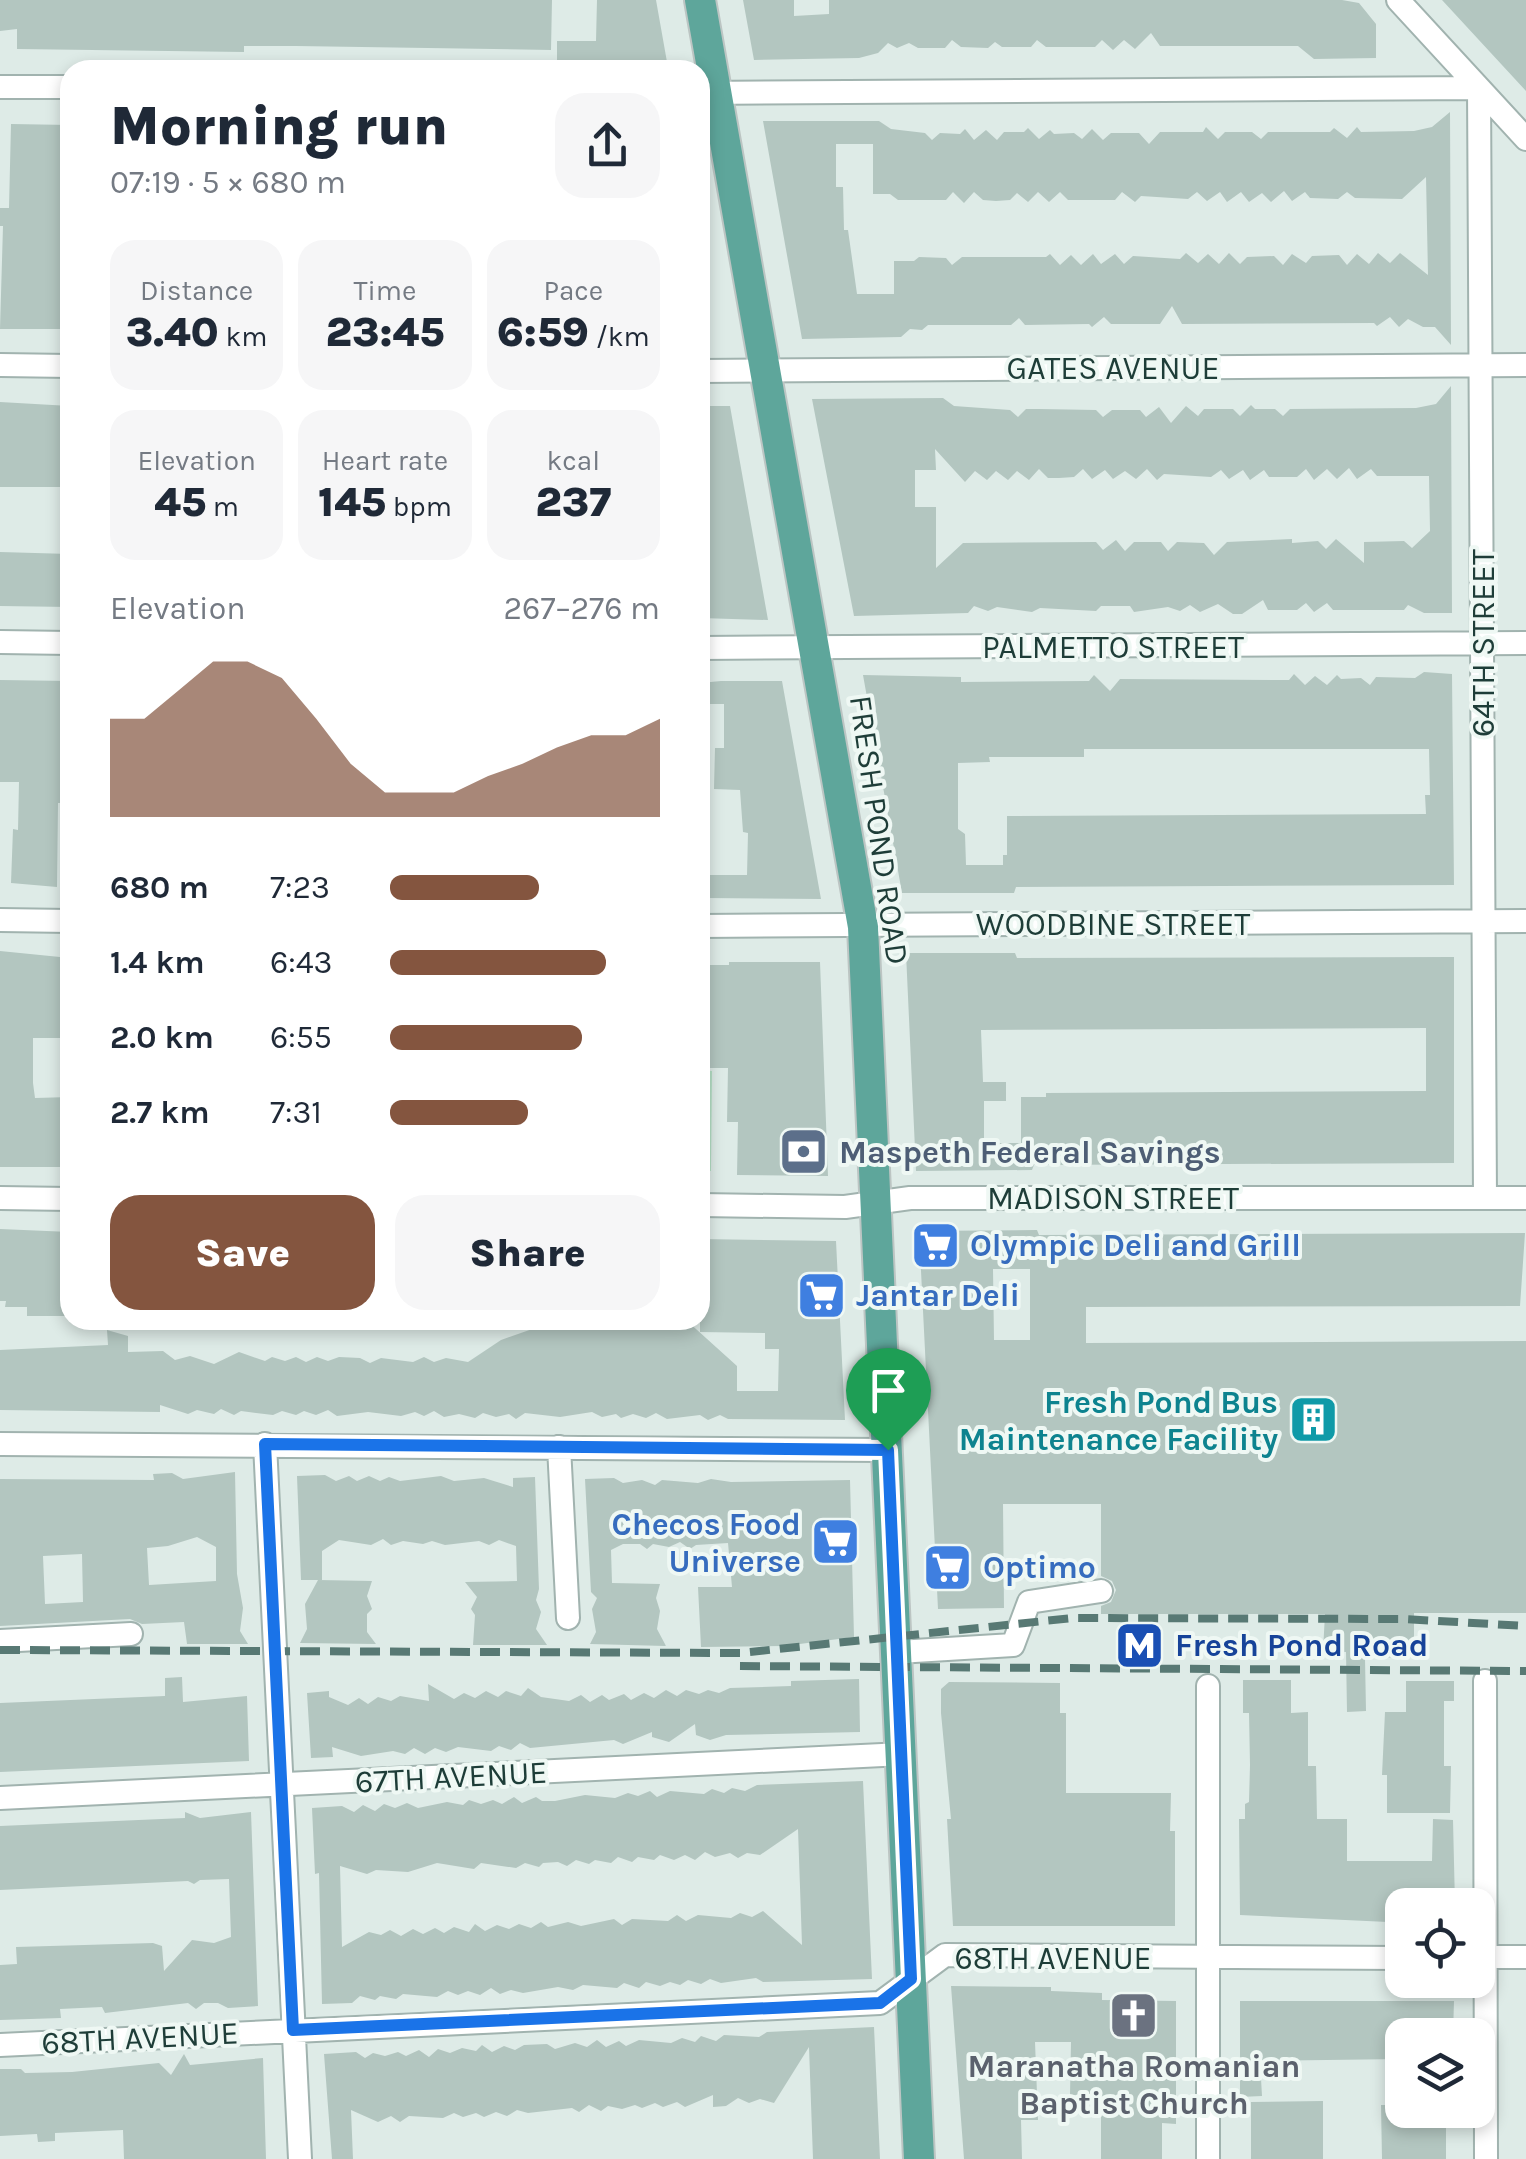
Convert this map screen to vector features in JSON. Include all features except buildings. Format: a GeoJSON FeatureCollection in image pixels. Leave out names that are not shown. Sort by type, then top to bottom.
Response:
{"type":"FeatureCollection","features":[{"type":"Feature","properties":{"kind":"main road","name":"FRESH POND ROAD"},"geometry":{"type":"LineString","coordinates":[[700,0],[705,60]]}},
{"type":"Feature","properties":{"kind":"main road","name":"FRESH POND ROAD"},"geometry":{"type":"LineString","coordinates":[[710,102],[767,372],[864,927],[919,2159]]}},
{"type":"Feature","properties":{"kind":"street"},"geometry":{"type":"LineString","coordinates":[[1398,0],[1526,139]]}},
{"type":"Feature","properties":{"kind":"street"},"geometry":{"type":"LineString","coordinates":[[0,87],[60,88]]}},
{"type":"Feature","properties":{"kind":"street"},"geometry":{"type":"LineString","coordinates":[[710,93],[1480,88]]}},
{"type":"Feature","properties":{"kind":"street","name":"64TH STREET"},"geometry":{"type":"LineString","coordinates":[[1480,88],[1485,1198]]}},
{"type":"Feature","properties":{"kind":"street"},"geometry":{"type":"LineString","coordinates":[[0,365],[60,366]]}},
{"type":"Feature","properties":{"kind":"street","name":"GATES AVENUE"},"geometry":{"type":"LineString","coordinates":[[710,371],[1526,365]]}},
{"type":"Feature","properties":{"kind":"street"},"geometry":{"type":"LineString","coordinates":[[0,642],[60,643]]}},
{"type":"Feature","properties":{"kind":"street","name":"PALMETTO STREET"},"geometry":{"type":"LineString","coordinates":[[710,648],[1526,643]]}},
{"type":"Feature","properties":{"kind":"street"},"geometry":{"type":"LineString","coordinates":[[0,920],[60,921]]}},
{"type":"Feature","properties":{"kind":"street","name":"WOODBINE STREET"},"geometry":{"type":"LineString","coordinates":[[710,926],[1526,921]]}},
{"type":"Feature","properties":{"kind":"street"},"geometry":{"type":"LineString","coordinates":[[0,1198],[60,1199]]}},
{"type":"Feature","properties":{"kind":"street","name":"MADISON STREET"},"geometry":{"type":"LineString","coordinates":[[710,1205],[845,1206],[910,1198],[1526,1198]]}},
{"type":"Feature","properties":{"kind":"street"},"geometry":{"type":"LineString","coordinates":[[0,1444],[888,1450]]}},
{"type":"Feature","properties":{"kind":"street"},"geometry":{"type":"LineString","coordinates":[[265,1444],[300,2159]]}},
{"type":"Feature","properties":{"kind":"street"},"geometry":{"type":"LineString","coordinates":[[558,1447],[568,1618]]}},
{"type":"Feature","properties":{"kind":"street"},"geometry":{"type":"LineString","coordinates":[[898,1652],[1012,1645],[1029,1602],[1101,1591]]}},
{"type":"Feature","properties":{"kind":"street"},"geometry":{"type":"LineString","coordinates":[[0,1641],[132,1634]]}},
{"type":"Feature","properties":{"kind":"street"},"geometry":{"type":"LineString","coordinates":[[1483,1888],[1485,1682]]}},
{"type":"Feature","properties":{"kind":"street"},"geometry":{"type":"LineString","coordinates":[[1208,1686],[1208,2159]]}},
{"type":"Feature","properties":{"kind":"street","name":"67TH AVENUE"},"geometry":{"type":"LineString","coordinates":[[0,1798],[902,1754]]}},
{"type":"Feature","properties":{"kind":"street","name":"68TH AVENUE"},"geometry":{"type":"LineString","coordinates":[[0,2044],[880,2003],[944,1955],[1385,1958]]}},
{"type":"Feature","properties":{"kind":"street"},"geometry":{"type":"LineString","coordinates":[[1495,1957],[1526,1957]]}},
{"type":"Feature","properties":{"kind":"street"},"geometry":{"type":"LineString","coordinates":[[1483,1998],[1486,2159]]}},
{"type":"Feature","properties":{"kind":"green space"},"geometry":{"type":"Polygon","coordinates":[[[710,1071],[712,1071],[710,1171],[710,1071]]]}},
{"type":"Feature","properties":{"kind":"railway"},"geometry":{"type":"LineString","coordinates":[[0,1650],[740,1653],[1073,1618],[1404,1619],[1526,1626]]}},
{"type":"Feature","properties":{"kind":"railway"},"geometry":{"type":"LineString","coordinates":[[740,1666],[1526,1671]]}},
{"type":"Feature","properties":{"kind":"place","name":"Maspeth Federal Savings"},"geometry":{"type":"Point","coordinates":[804,1152]}},
{"type":"Feature","properties":{"kind":"place","name":"Olympic Deli and Grill"},"geometry":{"type":"Point","coordinates":[935,1245]}},
{"type":"Feature","properties":{"kind":"place","name":"Jantar Deli"},"geometry":{"type":"Point","coordinates":[821,1295]}},
{"type":"Feature","properties":{"kind":"place","name":"Fresh Pond Bus Maintenance Facility"},"geometry":{"type":"Point","coordinates":[1313,1420]}},
{"type":"Feature","properties":{"kind":"place","name":"Checos Food Universe"},"geometry":{"type":"Point","coordinates":[836,1542]}},
{"type":"Feature","properties":{"kind":"place","name":"Optimo"},"geometry":{"type":"Point","coordinates":[948,1567]}},
{"type":"Feature","properties":{"kind":"place","name":"Fresh Pond Road"},"geometry":{"type":"Point","coordinates":[1140,1645]}},
{"type":"Feature","properties":{"kind":"place","name":"Maranatha Romanian Baptist Church"},"geometry":{"type":"Point","coordinates":[1134,2016]}},
{"type":"Feature","properties":{"kind":"route"},"geometry":{"type":"LineString","coordinates":[[265,1444],[888,1450],[911,1979],[880,2003],[293,2030],[265,1444]]}}]}
